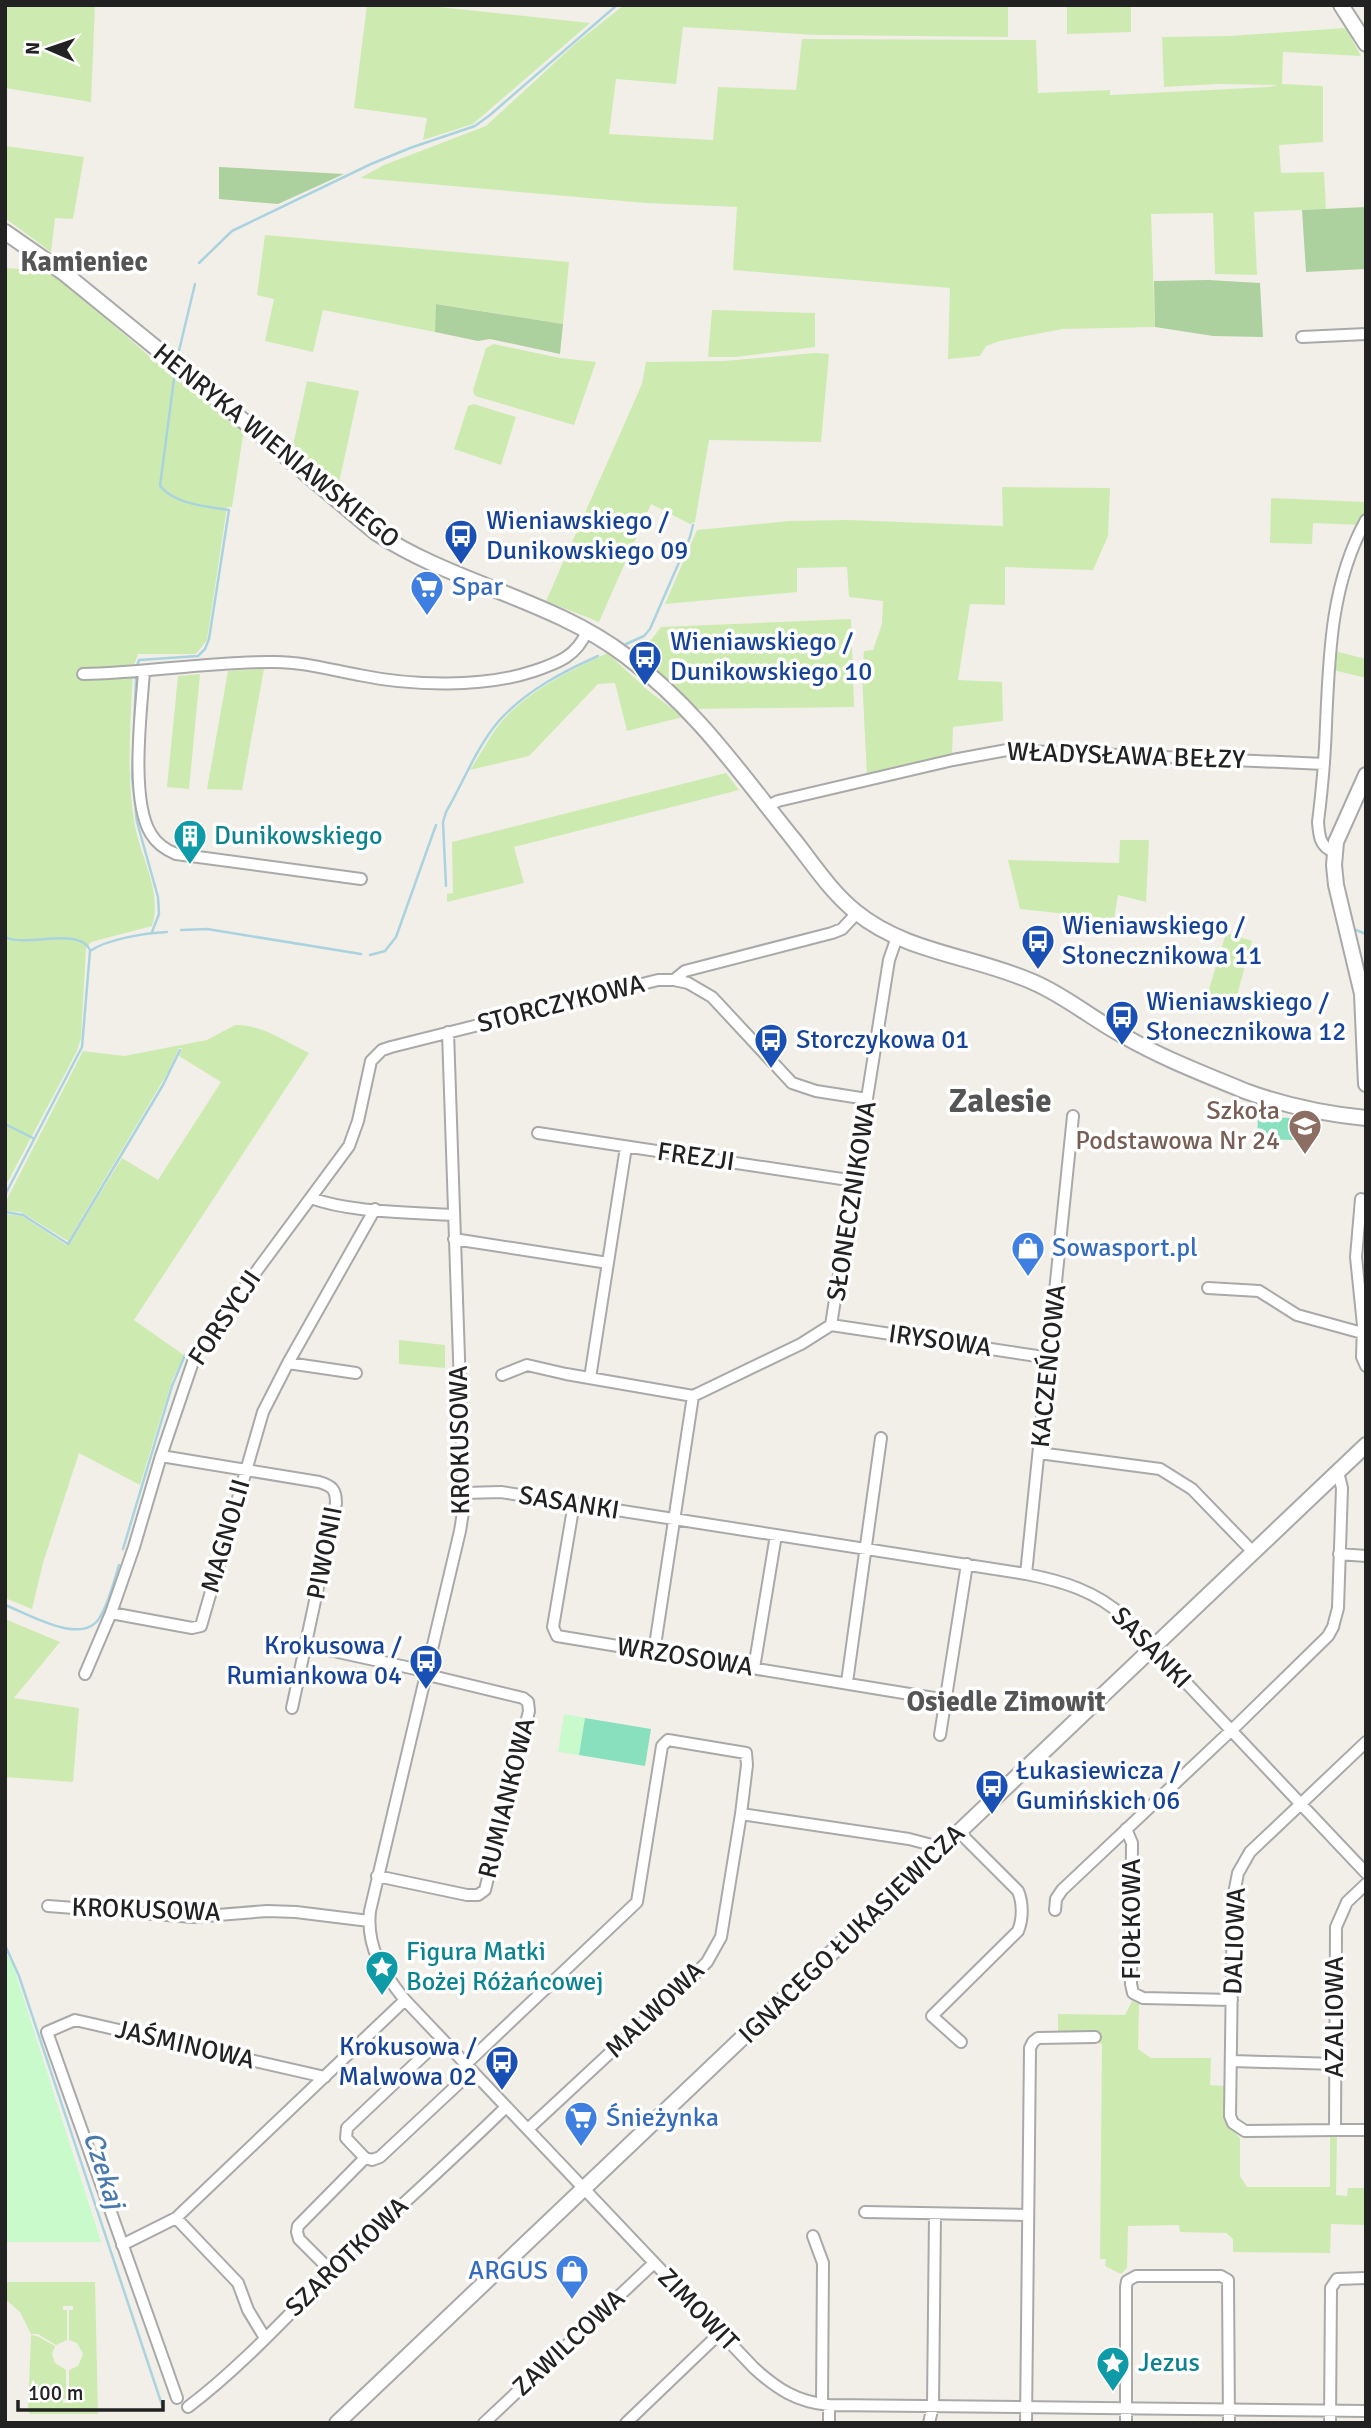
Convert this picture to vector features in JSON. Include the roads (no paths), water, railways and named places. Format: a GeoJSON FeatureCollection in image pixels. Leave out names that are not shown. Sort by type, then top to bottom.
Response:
{"type":"FeatureCollection","features":[{"type":"Feature","properties":{"kind":"street"},"geometry":{"type":"LineString","coordinates":[[1342,5],[1366,44]]}},
{"type":"Feature","properties":{"kind":"street","name":"HENRYKA WIENIAWSKIEGO"},"geometry":{"type":"LineString","coordinates":[[5,232],[64,273],[395,546],[442,570],[548,611],[626,655],[680,702],[721,746],[819,872],[857,913],[897,937],[1031,981],[1059,994],[1126,1038],[1245,1091],[1311,1109],[1366,1118]]}},
{"type":"Feature","properties":{"kind":"street"},"geometry":{"type":"LineString","coordinates":[[1302,338],[1366,334]]}},
{"type":"Feature","properties":{"kind":"street"},"geometry":{"type":"LineString","coordinates":[[1334,852],[1327,850],[1319,832],[1327,678],[1339,583],[1350,552],[1366,520]]}},
{"type":"Feature","properties":{"kind":"street"},"geometry":{"type":"LineString","coordinates":[[83,674],[274,662],[320,667],[374,678],[444,683],[476,682],[525,674],[554,664],[575,652],[587,631]]}},
{"type":"Feature","properties":{"kind":"street"},"geometry":{"type":"LineString","coordinates":[[144,672],[139,779],[145,823],[156,841],[176,854],[361,879]]}},
{"type":"Feature","properties":{"kind":"street","name":"WŁADYSŁAWA BEŁZY"},"geometry":{"type":"LineString","coordinates":[[768,807],[778,801],[1007,750],[1324,764]]}},
{"type":"Feature","properties":{"kind":"street"},"geometry":{"type":"LineString","coordinates":[[1366,775],[1334,852],[1336,885],[1362,994],[1366,1084]]}},
{"type":"Feature","properties":{"kind":"street","name":"STORCZYKOWA"},"geometry":{"type":"LineString","coordinates":[[674,980],[685,971],[832,933],[842,929],[857,913]]}},
{"type":"Feature","properties":{"kind":"street","name":"SŁONECZNIKOWA"},"geometry":{"type":"LineString","coordinates":[[693,1396],[801,1344],[831,1325],[890,957],[897,937]]}},
{"type":"Feature","properties":{"kind":"street","name":"STORCZYKOWA"},"geometry":{"type":"LineString","coordinates":[[448,1032],[618,989],[658,980],[674,980],[688,983],[710,996],[792,1083],[816,1091],[867,1099]]}},
{"type":"Feature","properties":{"kind":"street","name":"FORSYCJI"},"geometry":{"type":"LineString","coordinates":[[85,1674],[111,1614],[189,1369],[202,1342],[349,1146],[358,1121],[368,1071],[376,1055],[391,1047],[448,1032]]}},
{"type":"Feature","properties":{"kind":"street","name":"KROKUSOWA"},"geometry":{"type":"LineString","coordinates":[[448,1032],[464,1493],[460,1531],[377,1876],[369,1921],[376,1956],[386,1976],[405,2000],[584,2189]]}},
{"type":"Feature","properties":{"kind":"street","name":"KACZEŃCOWA"},"geometry":{"type":"LineString","coordinates":[[1026,1574],[1073,1116]]}},
{"type":"Feature","properties":{"kind":"street","name":"FREZJI"},"geometry":{"type":"LineString","coordinates":[[538,1133],[855,1181]]}},
{"type":"Feature","properties":{"kind":"street"},"geometry":{"type":"LineString","coordinates":[[590,1378],[626,1147]]}},
{"type":"Feature","properties":{"kind":"street"},"geometry":{"type":"LineString","coordinates":[[311,1198],[375,1209],[454,1215]]}},
{"type":"Feature","properties":{"kind":"street"},"geometry":{"type":"LineString","coordinates":[[1361,1199],[1356,1257],[1364,1334],[1362,1357],[1366,1366]]}},
{"type":"Feature","properties":{"kind":"street","name":"MAGNOLII"},"geometry":{"type":"LineString","coordinates":[[111,1614],[192,1628],[201,1626],[244,1470],[263,1412],[375,1209]]}},
{"type":"Feature","properties":{"kind":"street"},"geometry":{"type":"LineString","coordinates":[[454,1239],[608,1263]]}},
{"type":"Feature","properties":{"kind":"street"},"geometry":{"type":"LineString","coordinates":[[1208,1289],[1259,1291],[1297,1315],[1364,1334]]}},
{"type":"Feature","properties":{"kind":"street","name":"IRYSOWA"},"geometry":{"type":"LineString","coordinates":[[831,1325],[1050,1357]]}},
{"type":"Feature","properties":{"kind":"street"},"geometry":{"type":"LineString","coordinates":[[288,1363],[356,1373]]}},
{"type":"Feature","properties":{"kind":"street"},"geometry":{"type":"LineString","coordinates":[[502,1375],[527,1365],[693,1396],[654,1652]]}},
{"type":"Feature","properties":{"kind":"street"},"geometry":{"type":"LineString","coordinates":[[847,1682],[881,1438]]}},
{"type":"Feature","properties":{"kind":"street","name":"IGNACEGO ŁUKASIEWICZA"},"geometry":{"type":"LineString","coordinates":[[337,2423],[1366,1445]]}},
{"type":"Feature","properties":{"kind":"street"},"geometry":{"type":"LineString","coordinates":[[1039,1453],[1160,1469],[1187,1485],[1253,1552]]}},
{"type":"Feature","properties":{"kind":"street","name":"PIWONII"},"geometry":{"type":"LineString","coordinates":[[161,1456],[319,1482],[331,1486],[336,1492],[336,1503],[292,1708]]}},
{"type":"Feature","properties":{"kind":"street","name":"FIOŁKOWA"},"geometry":{"type":"LineString","coordinates":[[1055,1910],[1056,1899],[1062,1890],[1328,1636],[1338,1608],[1342,1488],[1338,1472]]}},
{"type":"Feature","properties":{"kind":"street","name":"SASANKI"},"geometry":{"type":"LineString","coordinates":[[464,1493],[501,1492],[967,1564],[1056,1581],[1096,1596],[1116,1610],[1366,1873]]}},
{"type":"Feature","properties":{"kind":"street","name":"WRZOSOWA"},"geometry":{"type":"LineString","coordinates":[[573,1503],[554,1628],[555,1634],[560,1637],[946,1700]]}},
{"type":"Feature","properties":{"kind":"street"},"geometry":{"type":"LineString","coordinates":[[754,1668],[776,1535]]}},
{"type":"Feature","properties":{"kind":"street"},"geometry":{"type":"LineString","coordinates":[[1339,1555],[1366,1556]]}},
{"type":"Feature","properties":{"kind":"street"},"geometry":{"type":"LineString","coordinates":[[940,1735],[967,1564]]}},
{"type":"Feature","properties":{"kind":"street"},"geometry":{"type":"LineString","coordinates":[[306,1644],[425,1673]]}},
{"type":"Feature","properties":{"kind":"street","name":"RUMIANKOWA"},"geometry":{"type":"LineString","coordinates":[[377,1876],[467,1895],[481,1893],[487,1885],[516,1765],[528,1702],[523,1698],[425,1673]]}},
{"type":"Feature","properties":{"kind":"street"},"geometry":{"type":"LineString","coordinates":[[441,2039],[347,2128],[346,2138],[365,2158],[372,2160],[380,2157],[637,1902],[662,1746],[668,1740],[746,1753],[741,1814],[909,1839],[928,1844],[938,1852]]}},
{"type":"Feature","properties":{"kind":"street","name":"DALIOWA"},"geometry":{"type":"LineString","coordinates":[[1335,2130],[1245,2131],[1239,2128],[1230,2116],[1233,1899],[1238,1873],[1250,1852],[1366,1742]]}},
{"type":"Feature","properties":{"kind":"street","name":"MALWOWA"},"geometry":{"type":"LineString","coordinates":[[528,2129],[696,1973],[715,1950],[725,1922],[741,1814]]}},
{"type":"Feature","properties":{"kind":"street","name":"FIOŁKOWA"},"geometry":{"type":"LineString","coordinates":[[1126,1829],[1132,1843],[1133,1993],[1143,1998],[1232,2000]]}},
{"type":"Feature","properties":{"kind":"street"},"geometry":{"type":"LineString","coordinates":[[959,1832],[1018,1892],[1021,1900],[1020,1926],[1015,1934],[932,2016],[961,2042]]}},
{"type":"Feature","properties":{"kind":"street","name":"AZALIOWA"},"geometry":{"type":"LineString","coordinates":[[1335,2130],[1336,1927],[1347,1902],[1366,1884]]}},
{"type":"Feature","properties":{"kind":"street","name":"KROKUSOWA"},"geometry":{"type":"LineString","coordinates":[[48,1906],[194,1917],[247,1912],[296,1912],[369,1921]]}},
{"type":"Feature","properties":{"kind":"street"},"geometry":{"type":"LineString","coordinates":[[177,2398],[122,2245],[176,2218],[405,2000]]}},
{"type":"Feature","properties":{"kind":"street","name":"JAŚMINOWA"},"geometry":{"type":"LineString","coordinates":[[122,2245],[47,2032],[75,2020],[325,2077]]}},
{"type":"Feature","properties":{"kind":"street"},"geometry":{"type":"LineString","coordinates":[[1026,2423],[1031,2045],[1038,2038],[1095,2038]]}},
{"type":"Feature","properties":{"kind":"street"},"geometry":{"type":"LineString","coordinates":[[1232,2061],[1336,2064]]}},
{"type":"Feature","properties":{"kind":"street","name":"SZAROTKOWA"},"geometry":{"type":"LineString","coordinates":[[188,2407],[265,2338],[506,2107]]}},
{"type":"Feature","properties":{"kind":"street"},"geometry":{"type":"LineString","coordinates":[[1335,2130],[1366,2130]]}},
{"type":"Feature","properties":{"kind":"street"},"geometry":{"type":"LineString","coordinates":[[332,2272],[299,2239],[297,2229],[365,2158]]}},
{"type":"Feature","properties":{"kind":"street","name":"ZIMOWIT"},"geometry":{"type":"LineString","coordinates":[[584,2189],[754,2368],[780,2390],[806,2402],[1366,2411]]}},
{"type":"Feature","properties":{"kind":"street"},"geometry":{"type":"LineString","coordinates":[[865,2212],[1028,2215]]}},
{"type":"Feature","properties":{"kind":"street"},"geometry":{"type":"LineString","coordinates":[[929,2423],[933,2406],[935,2214]]}},
{"type":"Feature","properties":{"kind":"street"},"geometry":{"type":"LineString","coordinates":[[176,2218],[238,2283],[248,2309],[265,2338]]}},
{"type":"Feature","properties":{"kind":"street"},"geometry":{"type":"LineString","coordinates":[[813,2236],[823,2263],[825,2404],[829,2423]]}},
{"type":"Feature","properties":{"kind":"street","name":"ZAWILCOWA"},"geometry":{"type":"LineString","coordinates":[[484,2423],[654,2263]]}},
{"type":"Feature","properties":{"kind":"street"},"geometry":{"type":"LineString","coordinates":[[1126,2423],[1127,2281],[1136,2276],[1220,2276],[1228,2280],[1229,2423]]}},
{"type":"Feature","properties":{"kind":"street"},"geometry":{"type":"LineString","coordinates":[[1330,2423],[1331,2288],[1337,2279],[1366,2278]]}},
{"type":"Feature","properties":{"kind":"street"},"geometry":{"type":"LineString","coordinates":[[626,2423],[720,2333]]}},
{"type":"Feature","properties":{"kind":"waterway"},"geometry":{"type":"LineString","coordinates":[[199,263],[232,231],[371,164],[475,126],[617,5]]}},
{"type":"Feature","properties":{"kind":"waterway"},"geometry":{"type":"LineString","coordinates":[[177,359],[195,284]]}},
{"type":"Feature","properties":{"kind":"waterway"},"geometry":{"type":"LineString","coordinates":[[137,666],[139,660],[198,656],[205,649],[209,639],[229,510],[183,501],[160,486],[174,379]]}},
{"type":"Feature","properties":{"kind":"waterway"},"geometry":{"type":"LineString","coordinates":[[626,644],[644,636],[650,629],[693,525]]}},
{"type":"Feature","properties":{"kind":"waterway"},"geometry":{"type":"LineString","coordinates":[[446,886],[443,822],[483,743],[498,722],[520,701],[557,676],[598,656]]}},
{"type":"Feature","properties":{"kind":"waterway"},"geometry":{"type":"LineString","coordinates":[[136,678],[132,777],[137,822],[158,897],[159,914],[152,932]]}},
{"type":"Feature","properties":{"kind":"waterway"},"geometry":{"type":"LineString","coordinates":[[370,955],[385,951],[396,937],[436,825]]}},
{"type":"Feature","properties":{"kind":"waterway"},"geometry":{"type":"LineString","coordinates":[[181,930],[207,929],[361,954]]}},
{"type":"Feature","properties":{"kind":"waterway"},"geometry":{"type":"LineString","coordinates":[[1356,930],[1366,934]]}},
{"type":"Feature","properties":{"kind":"waterway"},"geometry":{"type":"LineString","coordinates":[[5,1195],[82,1047],[90,951],[116,940],[167,932]]}},
{"type":"Feature","properties":{"kind":"waterway"},"geometry":{"type":"LineString","coordinates":[[5,937],[14,940],[75,939],[90,950]]}},
{"type":"Feature","properties":{"kind":"waterway"},"geometry":{"type":"LineString","coordinates":[[5,1212],[23,1215],[68,1244],[163,1085],[180,1050]]}},
{"type":"Feature","properties":{"kind":"waterway"},"geometry":{"type":"LineString","coordinates":[[5,1124],[33,1138]]}},
{"type":"Feature","properties":{"kind":"waterway"},"geometry":{"type":"LineString","coordinates":[[123,1549],[172,1386],[185,1355]]}},
{"type":"Feature","properties":{"kind":"waterway"},"geometry":{"type":"LineString","coordinates":[[5,1605],[55,1626],[81,1629],[92,1625],[100,1617],[119,1565]]}},
{"type":"Feature","properties":{"kind":"waterway","name":"Czekaj"},"geometry":{"type":"LineString","coordinates":[[5,1945],[19,1976],[163,2408]]}},
{"type":"Feature","properties":{"kind":"place","name":"Wieniawskiego / Dunikowskiego 09"},"geometry":{"type":"Point","coordinates":[461,566]}},
{"type":"Feature","properties":{"kind":"place","name":"Spar"},"geometry":{"type":"Point","coordinates":[427,617]}},
{"type":"Feature","properties":{"kind":"place","name":"Wieniawskiego / Dunikowskiego 10"},"geometry":{"type":"Point","coordinates":[645,687]}},
{"type":"Feature","properties":{"kind":"place","name":"Dunikowskiego"},"geometry":{"type":"Point","coordinates":[190,866]}},
{"type":"Feature","properties":{"kind":"place","name":"Wieniawskiego / Słonecznikowa 11"},"geometry":{"type":"Point","coordinates":[1038,971]}},
{"type":"Feature","properties":{"kind":"place","name":"Wieniawskiego / Słonecznikowa 12"},"geometry":{"type":"Point","coordinates":[1122,1047]}},
{"type":"Feature","properties":{"kind":"place","name":"Storczykowa 01"},"geometry":{"type":"Point","coordinates":[771,1070]}},
{"type":"Feature","properties":{"kind":"place","name":"Szkoła Podstawowa Nr 24"},"geometry":{"type":"Point","coordinates":[1305,1156]}},
{"type":"Feature","properties":{"kind":"place","name":"Sowasport.pl"},"geometry":{"type":"Point","coordinates":[1028,1278]}},
{"type":"Feature","properties":{"kind":"place","name":"Krokusowa / Rumiankowa 04"},"geometry":{"type":"Point","coordinates":[426,1691]}},
{"type":"Feature","properties":{"kind":"place","name":"Łukasiewicza / Gumińskich 06"},"geometry":{"type":"Point","coordinates":[992,1816]}},
{"type":"Feature","properties":{"kind":"place","name":"Figura Matki Bożej Różańcowej"},"geometry":{"type":"Point","coordinates":[382,1997]}},
{"type":"Feature","properties":{"kind":"place","name":"Krokusowa / Malwowa 02"},"geometry":{"type":"Point","coordinates":[502,2092]}},
{"type":"Feature","properties":{"kind":"place","name":"Śnieżynka"},"geometry":{"type":"Point","coordinates":[581,2148]}},
{"type":"Feature","properties":{"kind":"place","name":"ARGUS"},"geometry":{"type":"Point","coordinates":[572,2301]}},
{"type":"Feature","properties":{"kind":"place","name":"Jezus"},"geometry":{"type":"Point","coordinates":[1113,2393]}},
{"type":"Feature","properties":{"kind":"district","name":"Kamieniec"},"geometry":{"type":"Point","coordinates":[84,262]}},
{"type":"Feature","properties":{"kind":"district","name":"Zalesie"},"geometry":{"type":"Point","coordinates":[1000,1101]}},
{"type":"Feature","properties":{"kind":"district","name":"Osiedle Zimowit"},"geometry":{"type":"Point","coordinates":[1006,1702]}}]}
